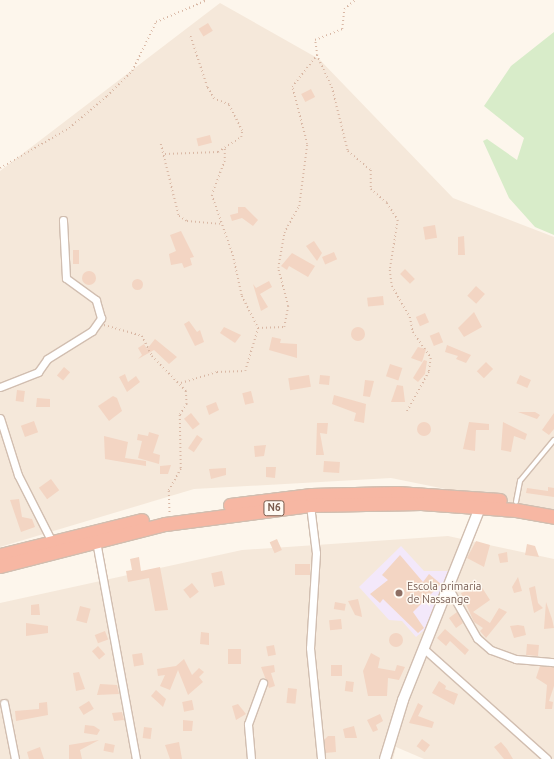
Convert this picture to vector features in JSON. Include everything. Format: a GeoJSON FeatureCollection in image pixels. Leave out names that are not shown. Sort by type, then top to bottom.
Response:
{"type":"FeatureCollection","features":[{"type":"Feature","properties":{"kind":"highway","name":"N6"},"geometry":{"type":"LineString","coordinates":[[0,566],[54,546],[170,514],[311,495],[397,493],[516,502],[554,508]]}},
{"type":"Feature","properties":{"kind":"highway","name":"N6"},"geometry":{"type":"LineString","coordinates":[[0,555],[96,541],[165,524],[310,505],[389,503],[480,507],[554,517]]}},
{"type":"Feature","properties":{"kind":"street"},"geometry":{"type":"LineString","coordinates":[[0,387],[38,372],[47,359],[99,323],[101,318],[96,300],[66,278],[63,220]]}},
{"type":"Feature","properties":{"kind":"street"},"geometry":{"type":"LineString","coordinates":[[0,418],[18,475],[54,546]]}},
{"type":"Feature","properties":{"kind":"street"},"geometry":{"type":"LineString","coordinates":[[310,505],[316,553],[310,648],[321,759]]}},
{"type":"Feature","properties":{"kind":"street"},"geometry":{"type":"LineString","coordinates":[[385,759],[423,648],[480,507]]}},
{"type":"Feature","properties":{"kind":"street"},"geometry":{"type":"LineString","coordinates":[[96,541],[136,759]]}},
{"type":"Feature","properties":{"kind":"street"},"geometry":{"type":"LineString","coordinates":[[448,587],[477,638],[491,650],[516,659],[554,662]]}},
{"type":"Feature","properties":{"kind":"street"},"geometry":{"type":"LineString","coordinates":[[423,648],[547,759]]}},
{"type":"Feature","properties":{"kind":"street"},"geometry":{"type":"LineString","coordinates":[[251,759],[248,724],[263,683]]}},
{"type":"Feature","properties":{"kind":"street"},"geometry":{"type":"LineString","coordinates":[[4,703],[15,759]]}},
{"type":"Feature","properties":{"kind":"lane"},"geometry":{"type":"LineString","coordinates":[[516,502],[520,481],[554,440]]}},
{"type":"Feature","properties":{"kind":"path"},"geometry":{"type":"LineString","coordinates":[[0,168],[57,136],[107,96],[132,71],[156,22],[207,0]]}},
{"type":"Feature","properties":{"kind":"path"},"geometry":{"type":"LineString","coordinates":[[355,0],[344,9],[345,22],[342,29],[315,40],[317,55],[332,87],[348,151],[371,170],[371,189],[387,203],[398,220],[390,270],[392,286],[410,317],[416,338],[431,358],[429,372],[407,412]]}},
{"type":"Feature","properties":{"kind":"path"},"geometry":{"type":"LineString","coordinates":[[165,154],[225,149],[241,137],[242,131],[229,105],[214,99],[190,36]]}},
{"type":"Feature","properties":{"kind":"path"},"geometry":{"type":"LineString","coordinates":[[258,328],[284,327],[288,306],[278,268],[284,233],[301,199],[307,144],[292,87],[317,55]]}},
{"type":"Feature","properties":{"kind":"path"},"geometry":{"type":"LineString","coordinates":[[161,144],[165,154],[179,216],[187,221],[220,224]]}},
{"type":"Feature","properties":{"kind":"path"},"geometry":{"type":"LineString","coordinates":[[181,383],[217,372],[245,371],[258,328],[242,296],[233,255],[220,224],[211,190],[225,161],[225,149]]}},
{"type":"Feature","properties":{"kind":"path"},"geometry":{"type":"LineString","coordinates":[[99,323],[142,336],[160,366],[181,383],[188,400],[180,415],[181,469],[169,492],[170,514]]}},
{"type":"Feature","properties":{"kind":"shaded area"},"geometry":{"type":"Polygon","coordinates":[[[220,3],[319,59],[453,198],[554,237],[554,511],[391,478],[194,489],[0,547],[0,171],[220,3]]]}},
{"type":"Feature","properties":{"kind":"shaded area"},"geometry":{"type":"Polygon","coordinates":[[[448,536],[554,559],[554,759],[424,759],[396,747],[393,759],[0,759],[0,603],[242,550],[448,536]]]}},
{"type":"Feature","properties":{"kind":"shaded area"},"geometry":{"type":"Polygon","coordinates":[[[401,546],[424,571],[452,571],[430,625],[416,637],[402,621],[389,620],[359,587],[401,546]]]}},
{"type":"Feature","properties":{"kind":"green space"},"geometry":{"type":"Polygon","coordinates":[[[554,32],[554,235],[535,227],[509,198],[483,141],[487,139],[517,160],[524,138],[484,106],[511,66],[554,32]]]}},
{"type":"Feature","properties":{"kind":"building"},"geometry":{"type":"Polygon","coordinates":[[[208,23],[213,31],[203,36],[199,29],[208,23]]]}},
{"type":"Feature","properties":{"kind":"building"},"geometry":{"type":"Polygon","coordinates":[[[311,89],[315,97],[305,102],[301,94],[311,89]]]}},
{"type":"Feature","properties":{"kind":"building"},"geometry":{"type":"Polygon","coordinates":[[[210,135],[212,143],[198,146],[196,138],[210,135]]]}},
{"type":"Feature","properties":{"kind":"building"},"geometry":{"type":"Polygon","coordinates":[[[238,207],[245,207],[258,220],[253,226],[242,218],[232,221],[230,215],[238,213],[238,207]]]}},
{"type":"Feature","properties":{"kind":"building"},"geometry":{"type":"Polygon","coordinates":[[[435,225],[437,238],[425,240],[423,227],[435,225]]]}},
{"type":"Feature","properties":{"kind":"building"},"geometry":{"type":"Polygon","coordinates":[[[181,231],[194,257],[190,258],[192,265],[184,268],[182,263],[171,265],[169,254],[176,251],[170,235],[181,231]]]}},
{"type":"Feature","properties":{"kind":"building"},"geometry":{"type":"Polygon","coordinates":[[[464,236],[465,255],[458,255],[458,237],[464,236]]]}},
{"type":"Feature","properties":{"kind":"building"},"geometry":{"type":"Polygon","coordinates":[[[314,241],[322,253],[317,261],[306,246],[314,241]]]}},
{"type":"Feature","properties":{"kind":"building"},"geometry":{"type":"Polygon","coordinates":[[[73,250],[79,250],[79,264],[73,264],[73,250]]]}},
{"type":"Feature","properties":{"kind":"building"},"geometry":{"type":"Polygon","coordinates":[[[334,252],[337,259],[325,264],[322,257],[334,252]]]}},
{"type":"Feature","properties":{"kind":"building"},"geometry":{"type":"Polygon","coordinates":[[[292,253],[315,266],[308,277],[289,266],[287,270],[281,266],[292,253]]]}},
{"type":"Feature","properties":{"kind":"building"},"geometry":{"type":"Polygon","coordinates":[[[405,269],[415,279],[410,284],[400,274],[405,269]]]}},
{"type":"Feature","properties":{"kind":"building"},"geometry":{"type":"Polygon","coordinates":[[[86,271],[92,271],[96,275],[96,281],[92,285],[86,285],[82,281],[82,275],[86,271]]]}},
{"type":"Feature","properties":{"kind":"building"},"geometry":{"type":"Polygon","coordinates":[[[137,278],[141,280],[143,284],[141,288],[137,290],[133,288],[131,284],[133,280],[137,278]]]}},
{"type":"Feature","properties":{"kind":"building"},"geometry":{"type":"Polygon","coordinates":[[[269,281],[272,287],[260,294],[268,307],[261,311],[253,284],[256,288],[269,281]]]}},
{"type":"Feature","properties":{"kind":"building"},"geometry":{"type":"Polygon","coordinates":[[[476,286],[485,294],[476,304],[467,296],[476,286]]]}},
{"type":"Feature","properties":{"kind":"building"},"geometry":{"type":"Polygon","coordinates":[[[383,296],[384,305],[368,307],[367,298],[383,296]]]}},
{"type":"Feature","properties":{"kind":"building"},"geometry":{"type":"Polygon","coordinates":[[[474,312],[482,327],[464,337],[458,328],[474,312]]]}},
{"type":"Feature","properties":{"kind":"building"},"geometry":{"type":"Polygon","coordinates":[[[425,313],[429,322],[420,326],[416,317],[425,313]]]}},
{"type":"Feature","properties":{"kind":"building"},"geometry":{"type":"Polygon","coordinates":[[[189,321],[197,332],[200,330],[204,342],[195,346],[184,324],[189,321]]]}},
{"type":"Feature","properties":{"kind":"building"},"geometry":{"type":"Polygon","coordinates":[[[224,327],[241,335],[235,343],[220,333],[224,327]]]}},
{"type":"Feature","properties":{"kind":"building"},"geometry":{"type":"Polygon","coordinates":[[[358,327],[363,329],[365,334],[363,339],[358,341],[353,339],[351,334],[353,329],[358,327]]]}},
{"type":"Feature","properties":{"kind":"building"},"geometry":{"type":"Polygon","coordinates":[[[439,332],[443,342],[434,346],[430,336],[439,332]]]}},
{"type":"Feature","properties":{"kind":"building"},"geometry":{"type":"Polygon","coordinates":[[[272,337],[281,339],[280,343],[297,344],[297,358],[269,350],[272,337]]]}},
{"type":"Feature","properties":{"kind":"building"},"geometry":{"type":"Polygon","coordinates":[[[155,339],[177,357],[169,364],[154,350],[138,359],[142,355],[138,348],[144,344],[147,349],[155,339]]]}},
{"type":"Feature","properties":{"kind":"building"},"geometry":{"type":"Polygon","coordinates":[[[447,345],[471,355],[466,363],[456,359],[458,356],[445,352],[447,345]]]}},
{"type":"Feature","properties":{"kind":"building"},"geometry":{"type":"Polygon","coordinates":[[[418,347],[426,349],[422,362],[411,358],[418,347]]]}},
{"type":"Feature","properties":{"kind":"building"},"geometry":{"type":"Polygon","coordinates":[[[424,360],[427,361],[425,374],[418,382],[413,378],[424,360]]]}},
{"type":"Feature","properties":{"kind":"building"},"geometry":{"type":"Polygon","coordinates":[[[486,362],[493,369],[484,378],[477,371],[486,362]]]}},
{"type":"Feature","properties":{"kind":"building"},"geometry":{"type":"Polygon","coordinates":[[[390,364],[402,368],[398,380],[386,376],[390,364]]]}},
{"type":"Feature","properties":{"kind":"building"},"geometry":{"type":"Polygon","coordinates":[[[64,367],[70,372],[63,381],[57,375],[64,367]]]}},
{"type":"Feature","properties":{"kind":"building"},"geometry":{"type":"Polygon","coordinates":[[[125,374],[128,382],[136,376],[140,382],[127,392],[119,377],[125,374]]]}},
{"type":"Feature","properties":{"kind":"building"},"geometry":{"type":"Polygon","coordinates":[[[309,375],[311,387],[290,390],[288,378],[309,375]]]}},
{"type":"Feature","properties":{"kind":"building"},"geometry":{"type":"Polygon","coordinates":[[[320,375],[330,376],[329,385],[319,384],[320,375]]]}},
{"type":"Feature","properties":{"kind":"building"},"geometry":{"type":"Polygon","coordinates":[[[520,375],[531,380],[527,388],[516,383],[520,375]]]}},
{"type":"Feature","properties":{"kind":"building"},"geometry":{"type":"Polygon","coordinates":[[[365,380],[374,381],[370,397],[363,396],[365,380]]]}},
{"type":"Feature","properties":{"kind":"building"},"geometry":{"type":"Polygon","coordinates":[[[397,385],[403,386],[405,402],[391,402],[397,385]]]}},
{"type":"Feature","properties":{"kind":"building"},"geometry":{"type":"Polygon","coordinates":[[[17,390],[25,391],[24,402],[16,401],[17,390]]]}},
{"type":"Feature","properties":{"kind":"building"},"geometry":{"type":"Polygon","coordinates":[[[251,391],[254,403],[245,405],[242,393],[251,391]]]}},
{"type":"Feature","properties":{"kind":"building"},"geometry":{"type":"Polygon","coordinates":[[[334,395],[366,404],[364,423],[354,421],[356,413],[332,404],[334,395]]]}},
{"type":"Feature","properties":{"kind":"building"},"geometry":{"type":"Polygon","coordinates":[[[113,396],[117,398],[122,411],[109,421],[98,406],[113,396]]]}},
{"type":"Feature","properties":{"kind":"building"},"geometry":{"type":"Polygon","coordinates":[[[37,398],[50,399],[50,407],[36,407],[37,398]]]}},
{"type":"Feature","properties":{"kind":"building"},"geometry":{"type":"Polygon","coordinates":[[[216,402],[219,410],[209,415],[206,406],[216,402]]]}},
{"type":"Feature","properties":{"kind":"building"},"geometry":{"type":"Polygon","coordinates":[[[518,412],[535,412],[540,415],[537,419],[518,412]]]}},
{"type":"Feature","properties":{"kind":"building"},"geometry":{"type":"Polygon","coordinates":[[[191,413],[200,424],[193,430],[184,419],[191,413]]]}},
{"type":"Feature","properties":{"kind":"building"},"geometry":{"type":"Polygon","coordinates":[[[554,413],[554,429],[549,435],[542,430],[554,413]]]}},
{"type":"Feature","properties":{"kind":"building"},"geometry":{"type":"Polygon","coordinates":[[[34,421],[38,432],[25,437],[21,426],[34,421]]]}},
{"type":"Feature","properties":{"kind":"building"},"geometry":{"type":"Polygon","coordinates":[[[424,422],[429,424],[431,429],[429,434],[424,436],[419,434],[417,429],[419,424],[424,422]]]}},
{"type":"Feature","properties":{"kind":"building"},"geometry":{"type":"Polygon","coordinates":[[[469,422],[489,424],[489,430],[476,430],[475,451],[463,449],[469,422]]]}},
{"type":"Feature","properties":{"kind":"building"},"geometry":{"type":"Polygon","coordinates":[[[503,422],[527,434],[525,440],[514,436],[511,452],[501,450],[503,422]]]}},
{"type":"Feature","properties":{"kind":"building"},"geometry":{"type":"Polygon","coordinates":[[[317,423],[328,423],[327,434],[320,433],[324,455],[316,455],[317,423]]]}},
{"type":"Feature","properties":{"kind":"building"},"geometry":{"type":"Polygon","coordinates":[[[149,432],[159,435],[153,453],[160,455],[159,464],[138,458],[142,441],[137,440],[138,434],[148,436],[149,432]]]}},
{"type":"Feature","properties":{"kind":"building"},"geometry":{"type":"Polygon","coordinates":[[[197,435],[203,439],[194,452],[188,448],[197,435]]]}},
{"type":"Feature","properties":{"kind":"building"},"geometry":{"type":"Polygon","coordinates":[[[104,436],[128,442],[125,458],[146,461],[146,466],[105,459],[104,436]]]}},
{"type":"Feature","properties":{"kind":"building"},"geometry":{"type":"Polygon","coordinates":[[[266,445],[264,456],[255,457],[254,446],[266,445]]]}},
{"type":"Feature","properties":{"kind":"building"},"geometry":{"type":"Polygon","coordinates":[[[324,461],[340,462],[339,473],[323,472],[324,461]]]}},
{"type":"Feature","properties":{"kind":"building"},"geometry":{"type":"Polygon","coordinates":[[[171,465],[168,474],[160,474],[160,466],[171,465]]]}},
{"type":"Feature","properties":{"kind":"building"},"geometry":{"type":"Polygon","coordinates":[[[266,467],[276,467],[275,478],[266,477],[266,467]]]}},
{"type":"Feature","properties":{"kind":"building"},"geometry":{"type":"Polygon","coordinates":[[[226,468],[226,475],[211,479],[209,469],[226,468]]]}},
{"type":"Feature","properties":{"kind":"building"},"geometry":{"type":"Polygon","coordinates":[[[51,479],[59,490],[47,499],[39,488],[51,479]]]}},
{"type":"Feature","properties":{"kind":"building"},"geometry":{"type":"Polygon","coordinates":[[[548,487],[554,488],[554,497],[526,493],[527,488],[548,491],[548,487]]]}},
{"type":"Feature","properties":{"kind":"building"},"geometry":{"type":"Polygon","coordinates":[[[19,499],[22,517],[32,519],[35,527],[21,532],[10,500],[19,499]]]}},
{"type":"Feature","properties":{"kind":"building"},"geometry":{"type":"Polygon","coordinates":[[[277,539],[282,550],[275,553],[270,542],[277,539]]]}},
{"type":"Feature","properties":{"kind":"building"},"geometry":{"type":"Polygon","coordinates":[[[476,541],[490,545],[484,567],[467,558],[476,541]]]}},
{"type":"Feature","properties":{"kind":"building"},"geometry":{"type":"Polygon","coordinates":[[[527,544],[535,546],[539,557],[525,555],[527,544]]]}},
{"type":"Feature","properties":{"kind":"building"},"geometry":{"type":"Polygon","coordinates":[[[507,552],[508,562],[500,563],[498,554],[507,552]]]}},
{"type":"Feature","properties":{"kind":"building"},"geometry":{"type":"Polygon","coordinates":[[[400,555],[423,582],[429,574],[441,584],[413,612],[424,628],[418,633],[383,599],[380,603],[370,594],[388,580],[382,575],[400,555]]]}},
{"type":"Feature","properties":{"kind":"building"},"geometry":{"type":"Polygon","coordinates":[[[139,557],[141,571],[160,567],[168,610],[155,611],[149,578],[128,582],[126,571],[132,570],[130,559],[139,557]]]}},
{"type":"Feature","properties":{"kind":"building"},"geometry":{"type":"Polygon","coordinates":[[[295,564],[310,564],[310,575],[295,575],[295,564]]]}},
{"type":"Feature","properties":{"kind":"building"},"geometry":{"type":"Polygon","coordinates":[[[222,571],[225,585],[214,587],[211,573],[222,571]]]}},
{"type":"Feature","properties":{"kind":"building"},"geometry":{"type":"Polygon","coordinates":[[[518,577],[522,591],[514,593],[512,587],[518,577]]]}},
{"type":"Feature","properties":{"kind":"building"},"geometry":{"type":"Polygon","coordinates":[[[192,583],[199,592],[190,598],[183,590],[192,583]]]}},
{"type":"Feature","properties":{"kind":"building"},"geometry":{"type":"Polygon","coordinates":[[[481,586],[490,600],[473,612],[490,623],[499,608],[507,612],[486,638],[480,631],[483,628],[474,622],[461,593],[481,586]]]}},
{"type":"Feature","properties":{"kind":"building"},"geometry":{"type":"Polygon","coordinates":[[[535,586],[538,603],[543,608],[534,613],[529,588],[535,586]]]}},
{"type":"Feature","properties":{"kind":"building"},"geometry":{"type":"Polygon","coordinates":[[[358,599],[362,617],[355,615],[348,601],[358,599]]]}},
{"type":"Feature","properties":{"kind":"building"},"geometry":{"type":"Polygon","coordinates":[[[335,602],[346,604],[345,611],[334,609],[335,602]]]}},
{"type":"Feature","properties":{"kind":"building"},"geometry":{"type":"Polygon","coordinates":[[[546,602],[552,619],[554,628],[544,629],[546,602]]]}},
{"type":"Feature","properties":{"kind":"building"},"geometry":{"type":"Polygon","coordinates":[[[39,604],[40,615],[31,615],[31,605],[39,604]]]}},
{"type":"Feature","properties":{"kind":"building"},"geometry":{"type":"Polygon","coordinates":[[[80,606],[91,609],[87,623],[76,620],[80,606]]]}},
{"type":"Feature","properties":{"kind":"building"},"geometry":{"type":"Polygon","coordinates":[[[457,612],[463,623],[456,628],[449,618],[457,612]]]}},
{"type":"Feature","properties":{"kind":"building"},"geometry":{"type":"Polygon","coordinates":[[[341,619],[342,629],[330,630],[329,620],[341,619]]]}},
{"type":"Feature","properties":{"kind":"building"},"geometry":{"type":"Polygon","coordinates":[[[26,623],[48,626],[48,633],[26,636],[26,623]]]}},
{"type":"Feature","properties":{"kind":"building"},"geometry":{"type":"Polygon","coordinates":[[[510,626],[524,626],[526,635],[514,638],[510,626]]]}},
{"type":"Feature","properties":{"kind":"building"},"geometry":{"type":"Polygon","coordinates":[[[445,629],[469,650],[465,655],[450,641],[446,646],[437,638],[445,629]]]}},
{"type":"Feature","properties":{"kind":"building"},"geometry":{"type":"Polygon","coordinates":[[[105,631],[108,639],[98,643],[95,635],[105,631]]]}},
{"type":"Feature","properties":{"kind":"building"},"geometry":{"type":"Polygon","coordinates":[[[201,632],[209,633],[209,645],[200,644],[201,632]]]}},
{"type":"Feature","properties":{"kind":"building"},"geometry":{"type":"Polygon","coordinates":[[[396,633],[401,635],[403,640],[401,645],[396,647],[391,645],[389,640],[391,635],[396,633]]]}},
{"type":"Feature","properties":{"kind":"building"},"geometry":{"type":"Polygon","coordinates":[[[527,644],[539,645],[538,656],[526,655],[527,644]]]}},
{"type":"Feature","properties":{"kind":"building"},"geometry":{"type":"Polygon","coordinates":[[[274,645],[276,655],[268,656],[266,647],[274,645]]]}},
{"type":"Feature","properties":{"kind":"building"},"geometry":{"type":"Polygon","coordinates":[[[98,646],[105,654],[99,660],[92,651],[98,646]]]}},
{"type":"Feature","properties":{"kind":"building"},"geometry":{"type":"Polygon","coordinates":[[[228,649],[241,649],[241,664],[228,664],[228,649]]]}},
{"type":"Feature","properties":{"kind":"building"},"geometry":{"type":"Polygon","coordinates":[[[142,653],[144,665],[134,666],[132,655],[142,653]]]}},
{"type":"Feature","properties":{"kind":"building"},"geometry":{"type":"Polygon","coordinates":[[[371,653],[380,658],[378,668],[395,671],[397,665],[405,667],[399,680],[388,678],[387,696],[368,696],[363,671],[371,653]]]}},
{"type":"Feature","properties":{"kind":"building"},"geometry":{"type":"Polygon","coordinates":[[[184,659],[192,675],[199,668],[204,672],[199,677],[203,682],[188,695],[178,670],[170,690],[160,686],[165,675],[158,676],[157,669],[176,666],[184,659]]]}},
{"type":"Feature","properties":{"kind":"building"},"geometry":{"type":"Polygon","coordinates":[[[274,665],[275,672],[271,673],[275,686],[269,688],[261,667],[274,665]]]}},
{"type":"Feature","properties":{"kind":"building"},"geometry":{"type":"Polygon","coordinates":[[[331,665],[342,665],[342,676],[331,676],[331,665]]]}},
{"type":"Feature","properties":{"kind":"building"},"geometry":{"type":"Polygon","coordinates":[[[540,666],[554,667],[554,686],[549,701],[553,702],[552,709],[545,709],[547,685],[536,678],[540,666]]]}},
{"type":"Feature","properties":{"kind":"building"},"geometry":{"type":"Polygon","coordinates":[[[79,672],[85,689],[76,691],[73,673],[79,672]]]}},
{"type":"Feature","properties":{"kind":"building"},"geometry":{"type":"Polygon","coordinates":[[[346,681],[354,682],[353,692],[345,691],[346,681]]]}},
{"type":"Feature","properties":{"kind":"building"},"geometry":{"type":"Polygon","coordinates":[[[439,681],[446,686],[445,689],[458,694],[454,705],[432,693],[439,681]]]}},
{"type":"Feature","properties":{"kind":"building"},"geometry":{"type":"Polygon","coordinates":[[[100,684],[117,685],[119,694],[97,695],[100,684]]]}},
{"type":"Feature","properties":{"kind":"building"},"geometry":{"type":"Polygon","coordinates":[[[288,688],[297,689],[295,704],[286,703],[288,688]]]}},
{"type":"Feature","properties":{"kind":"building"},"geometry":{"type":"Polygon","coordinates":[[[156,690],[166,699],[163,707],[151,696],[156,690]]]}},
{"type":"Feature","properties":{"kind":"building"},"geometry":{"type":"Polygon","coordinates":[[[192,700],[194,710],[184,712],[182,702],[192,700]]]}},
{"type":"Feature","properties":{"kind":"building"},"geometry":{"type":"Polygon","coordinates":[[[89,701],[94,709],[84,715],[79,707],[89,701]]]}},
{"type":"Feature","properties":{"kind":"building"},"geometry":{"type":"Polygon","coordinates":[[[47,702],[48,715],[16,721],[15,711],[39,709],[39,703],[47,702]]]}},
{"type":"Feature","properties":{"kind":"building"},"geometry":{"type":"Polygon","coordinates":[[[418,703],[423,706],[418,716],[434,722],[432,728],[409,723],[418,703]]]}},
{"type":"Feature","properties":{"kind":"building"},"geometry":{"type":"Polygon","coordinates":[[[238,704],[246,714],[236,720],[232,706],[238,704]]]}},
{"type":"Feature","properties":{"kind":"building"},"geometry":{"type":"Polygon","coordinates":[[[122,712],[124,720],[114,721],[112,713],[122,712]]]}},
{"type":"Feature","properties":{"kind":"building"},"geometry":{"type":"Polygon","coordinates":[[[380,714],[383,721],[376,725],[378,730],[373,732],[367,720],[380,714]]]}},
{"type":"Feature","properties":{"kind":"building"},"geometry":{"type":"Polygon","coordinates":[[[183,720],[193,721],[192,731],[183,731],[183,720]]]}},
{"type":"Feature","properties":{"kind":"building"},"geometry":{"type":"Polygon","coordinates":[[[85,725],[94,726],[100,730],[97,735],[84,733],[85,725]]]}},
{"type":"Feature","properties":{"kind":"building"},"geometry":{"type":"Polygon","coordinates":[[[354,726],[357,738],[345,738],[343,729],[354,726]]]}},
{"type":"Feature","properties":{"kind":"building"},"geometry":{"type":"Polygon","coordinates":[[[144,727],[152,728],[151,739],[143,738],[144,727]]]}},
{"type":"Feature","properties":{"kind":"building"},"geometry":{"type":"Polygon","coordinates":[[[328,736],[335,736],[336,752],[325,753],[324,740],[328,736]]]}},
{"type":"Feature","properties":{"kind":"building"},"geometry":{"type":"Polygon","coordinates":[[[422,739],[430,745],[425,752],[417,746],[422,739]]]}},
{"type":"Feature","properties":{"kind":"building"},"geometry":{"type":"Polygon","coordinates":[[[99,740],[80,750],[82,759],[69,759],[69,745],[99,740]]]}},
{"type":"Feature","properties":{"kind":"building"},"geometry":{"type":"Polygon","coordinates":[[[179,742],[182,759],[170,759],[165,745],[179,742]]]}},
{"type":"Feature","properties":{"kind":"building"},"geometry":{"type":"Polygon","coordinates":[[[501,742],[513,759],[504,759],[494,747],[501,742]]]}},
{"type":"Feature","properties":{"kind":"building"},"geometry":{"type":"Polygon","coordinates":[[[105,743],[115,745],[113,753],[103,751],[105,743]]]}},
{"type":"Feature","properties":{"kind":"building"},"geometry":{"type":"Polygon","coordinates":[[[40,747],[44,759],[29,759],[27,752],[40,747]]]}},
{"type":"Feature","properties":{"kind":"place","name":"Escola primaria de Nassange"},"geometry":{"type":"Point","coordinates":[399,593]}}]}
